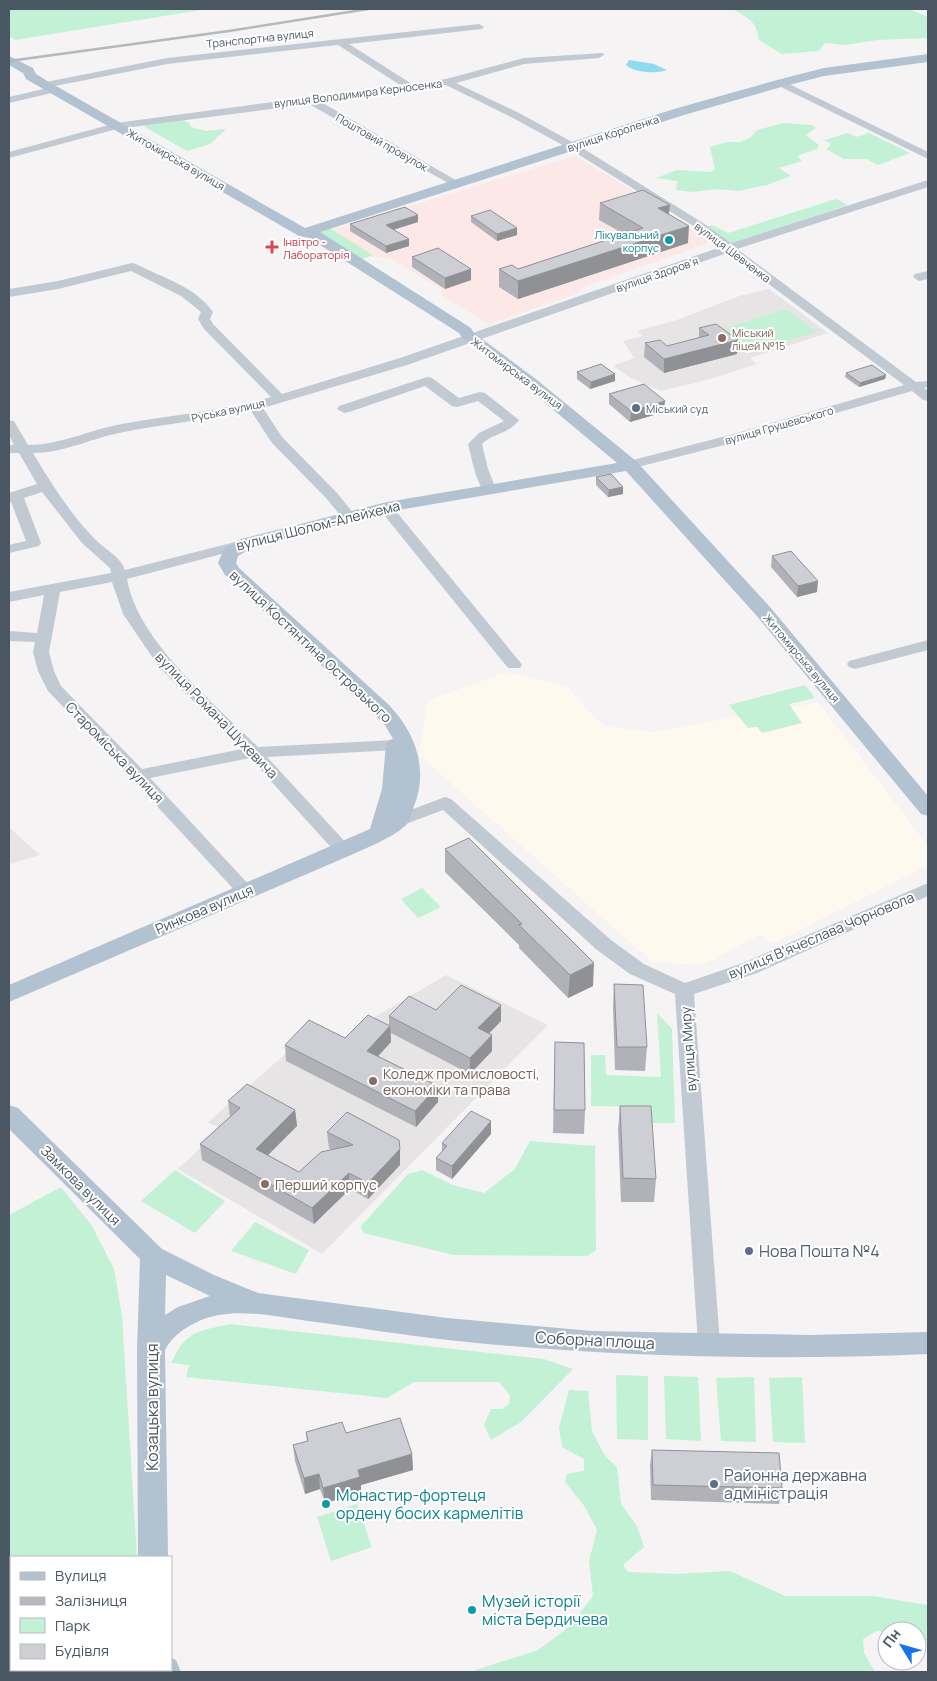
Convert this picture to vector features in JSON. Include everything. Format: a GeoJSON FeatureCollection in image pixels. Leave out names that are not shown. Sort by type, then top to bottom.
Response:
{"type":"FeatureCollection","features":[{"type":"Feature","properties":{"kind":"main road","name":"вулиця Короленка"},"geometry":{"type":"LineString","coordinates":[[304,232],[572,146],[781,83],[824,72],[928,58]]}},
{"type":"Feature","properties":{"kind":"main road","name":"Житомирська вулиця"},"geometry":{"type":"LineString","coordinates":[[9,60],[29,71],[30,76],[48,88],[304,232],[305,237],[458,334],[469,337],[582,424],[630,465],[763,611],[928,808]]}},
{"type":"Feature","properties":{"kind":"main road"},"geometry":{"type":"LineString","coordinates":[[9,68],[30,76]]}},
{"type":"Feature","properties":{"kind":"main road","name":"вулиця Шолом-Алейхема"},"geometry":{"type":"LineString","coordinates":[[247,543],[385,507],[489,489],[550,481],[630,465]]}},
{"type":"Feature","properties":{"kind":"main road","name":"вулиця Костянтина Острозького"},"geometry":{"type":"LineString","coordinates":[[247,543],[230,553],[226,563],[231,571],[382,709],[394,722],[397,737]]}},
{"type":"Feature","properties":{"kind":"main road"},"geometry":{"type":"LineString","coordinates":[[397,737],[406,745],[410,772],[407,798],[398,821]]}},
{"type":"Feature","properties":{"kind":"main road"},"geometry":{"type":"LineString","coordinates":[[378,833],[387,815],[391,796],[397,737]]}},
{"type":"Feature","properties":{"kind":"main road","name":"Ринкова вулиця"},"geometry":{"type":"LineString","coordinates":[[9,994],[343,850],[398,821]]}},
{"type":"Feature","properties":{"kind":"main road","name":"Замкова вулиця"},"geometry":{"type":"LineString","coordinates":[[9,1114],[153,1256]]}},
{"type":"Feature","properties":{"kind":"main road","name":"Соборна площа"},"geometry":{"type":"LineString","coordinates":[[153,1256],[205,1283],[264,1304]]}},
{"type":"Feature","properties":{"kind":"main road","name":"Козацька вулиця"},"geometry":{"type":"LineString","coordinates":[[153,1256],[151,1349],[153,1556]]}},
{"type":"Feature","properties":{"kind":"main road","name":"Соборна площа"},"geometry":{"type":"LineString","coordinates":[[151,1349],[159,1335],[170,1325],[204,1308],[218,1304],[264,1304],[447,1329],[610,1343],[810,1346],[928,1343]]}},
{"type":"Feature","properties":{"kind":"street","name":"Транспортна вулиця"},"geometry":{"type":"LineString","coordinates":[[9,100],[48,88],[167,61],[479,27]]}},
{"type":"Feature","properties":{"kind":"street"},"geometry":{"type":"LineString","coordinates":[[340,42],[350,50],[391,73],[410,87]]}},
{"type":"Feature","properties":{"kind":"street","name":"вулиця Володимира Керносенка"},"geometry":{"type":"LineString","coordinates":[[9,155],[116,126],[447,82],[524,61],[599,55]]}},
{"type":"Feature","properties":{"kind":"street","name":"вулиця Шевченка"},"geometry":{"type":"LineString","coordinates":[[447,82],[515,115],[572,146],[699,225],[724,243],[737,256],[922,384],[928,397]]}},
{"type":"Feature","properties":{"kind":"street"},"geometry":{"type":"LineString","coordinates":[[781,83],[928,156]]}},
{"type":"Feature","properties":{"kind":"street","name":"Поштовий провулок"},"geometry":{"type":"LineString","coordinates":[[310,100],[455,184]]}},
{"type":"Feature","properties":{"kind":"street","name":"вулиця Здоровʼя"},"geometry":{"type":"LineString","coordinates":[[469,337],[729,248],[928,183]]}},
{"type":"Feature","properties":{"kind":"street"},"geometry":{"type":"LineString","coordinates":[[9,293],[58,285],[132,267],[193,298],[204,306],[207,312],[204,319],[208,326],[279,398]]}},
{"type":"Feature","properties":{"kind":"street","name":"Руська вулиця"},"geometry":{"type":"LineString","coordinates":[[16,449],[47,448],[117,429],[208,416],[255,406],[402,362],[469,337]]}},
{"type":"Feature","properties":{"kind":"street"},"geometry":{"type":"LineString","coordinates":[[344,408],[427,381],[457,403],[480,396],[512,420],[508,426],[480,436],[475,444],[481,469],[489,489]]}},
{"type":"Feature","properties":{"kind":"street","name":"вулиця Грушевського"},"geometry":{"type":"LineString","coordinates":[[630,465],[744,436],[922,384]]}},
{"type":"Feature","properties":{"kind":"street"},"geometry":{"type":"LineString","coordinates":[[255,406],[277,440],[349,516]]}},
{"type":"Feature","properties":{"kind":"street","name":"вулиця Романа Шухевича"},"geometry":{"type":"LineString","coordinates":[[9,424],[16,449],[87,540],[116,567],[120,576],[122,590],[132,614],[165,664],[254,752],[343,850]]}},
{"type":"Feature","properties":{"kind":"street"},"geometry":{"type":"LineString","coordinates":[[9,549],[34,543],[24,518],[12,497],[45,486]]}},
{"type":"Feature","properties":{"kind":"street"},"geometry":{"type":"LineString","coordinates":[[385,507],[514,665]]}},
{"type":"Feature","properties":{"kind":"street"},"geometry":{"type":"LineString","coordinates":[[9,521],[24,518]]}},
{"type":"Feature","properties":{"kind":"street","name":"вулиця Шолом-Алейхема"},"geometry":{"type":"LineString","coordinates":[[9,597],[120,576],[247,543]]}},
{"type":"Feature","properties":{"kind":"street","name":"Староміська вулиця"},"geometry":{"type":"LineString","coordinates":[[53,590],[41,652],[46,672],[54,688],[138,775],[245,891]]}},
{"type":"Feature","properties":{"kind":"street"},"geometry":{"type":"LineString","coordinates":[[9,636],[44,638]]}},
{"type":"Feature","properties":{"kind":"street"},"geometry":{"type":"LineString","coordinates":[[856,664],[928,645]]}},
{"type":"Feature","properties":{"kind":"street"},"geometry":{"type":"LineString","coordinates":[[138,775],[254,752],[397,737]]}},
{"type":"Feature","properties":{"kind":"street","name":"вулиця Миру"},"geometry":{"type":"LineString","coordinates":[[398,821],[444,803],[604,945],[637,969],[684,990],[709,1344]]}},
{"type":"Feature","properties":{"kind":"street","name":"вулиця Вʼячеслава Чорновола"},"geometry":{"type":"LineString","coordinates":[[684,990],[750,968],[928,888]]}},
{"type":"Feature","properties":{"kind":"shaded area"},"geometry":{"type":"Polygon","coordinates":[[[575,156],[647,199],[711,242],[583,287],[576,294],[488,324],[440,294],[444,291],[392,259],[366,256],[324,232],[575,156]]]}},
{"type":"Feature","properties":{"kind":"shaded area","name":"Міський ліцей №15"},"geometry":{"type":"Polygon","coordinates":[[[769,289],[828,333],[750,358],[757,364],[710,379],[661,391],[631,378],[613,366],[634,358],[623,341],[643,336],[637,331],[677,320],[739,296],[769,289]]]}},
{"type":"Feature","properties":{"kind":"shaded area"},"geometry":{"type":"Polygon","coordinates":[[[506,672],[566,686],[604,726],[653,732],[818,702],[928,846],[928,865],[772,944],[760,935],[702,965],[652,962],[419,755],[427,701],[506,672]]]}},
{"type":"Feature","properties":{"kind":"shaded area"},"geometry":{"type":"Polygon","coordinates":[[[10,828],[40,855],[9,864],[10,828]]]}},
{"type":"Feature","properties":{"kind":"shaded area","name":"Коледж промисловості, економіки та права"},"geometry":{"type":"Polygon","coordinates":[[[446,975],[548,1025],[322,1254],[178,1169],[221,1129],[208,1122],[316,1027],[345,1041],[373,1018],[446,975]]]}},
{"type":"Feature","properties":{"kind":"green space"},"geometry":{"type":"Polygon","coordinates":[[[9,9],[207,9],[15,40],[9,36],[9,9]]]}},
{"type":"Feature","properties":{"kind":"green space"},"geometry":{"type":"Polygon","coordinates":[[[732,9],[912,10],[928,17],[928,38],[877,40],[845,45],[825,43],[819,51],[782,54],[759,40],[754,24],[732,9]]]}},
{"type":"Feature","properties":{"kind":"green space"},"geometry":{"type":"Polygon","coordinates":[[[182,120],[189,123],[191,127],[206,131],[226,129],[210,144],[187,151],[143,126],[182,120]]]}},
{"type":"Feature","properties":{"kind":"green space"},"geometry":{"type":"Polygon","coordinates":[[[783,123],[812,125],[816,128],[806,135],[819,145],[817,149],[797,156],[802,161],[779,168],[791,176],[767,185],[738,191],[718,189],[692,192],[676,190],[677,181],[656,178],[677,170],[711,172],[715,169],[710,147],[727,142],[740,142],[750,138],[757,130],[783,123]]]}},
{"type":"Feature","properties":{"kind":"green space"},"geometry":{"type":"Polygon","coordinates":[[[848,133],[856,137],[869,133],[910,153],[878,165],[866,159],[844,159],[826,149],[831,144],[824,140],[848,133]]]}},
{"type":"Feature","properties":{"kind":"green space"},"geometry":{"type":"Polygon","coordinates":[[[836,199],[848,205],[731,243],[706,227],[712,225],[728,233],[836,199]]]}},
{"type":"Feature","properties":{"kind":"green space"},"geometry":{"type":"Polygon","coordinates":[[[329,228],[373,255],[360,260],[315,233],[329,228]]]}},
{"type":"Feature","properties":{"kind":"green space"},"geometry":{"type":"Polygon","coordinates":[[[786,309],[817,332],[749,352],[718,331],[786,309]]]}},
{"type":"Feature","properties":{"kind":"green space"},"geometry":{"type":"Polygon","coordinates":[[[805,685],[815,698],[789,704],[802,723],[762,733],[757,727],[748,728],[729,705],[805,685]]]}},
{"type":"Feature","properties":{"kind":"green space"},"geometry":{"type":"Polygon","coordinates":[[[422,888],[441,907],[418,918],[401,899],[422,888]]]}},
{"type":"Feature","properties":{"kind":"green space"},"geometry":{"type":"Polygon","coordinates":[[[657,1013],[672,1029],[675,1123],[652,1123],[651,1107],[591,1106],[591,1055],[605,1055],[606,1075],[661,1077],[657,1013]]]}},
{"type":"Feature","properties":{"kind":"green space"},"geometry":{"type":"Polygon","coordinates":[[[530,1141],[595,1146],[596,1250],[587,1256],[454,1255],[363,1233],[361,1226],[408,1174],[422,1170],[453,1185],[484,1193],[515,1169],[530,1141]]]}},
{"type":"Feature","properties":{"kind":"green space"},"geometry":{"type":"Polygon","coordinates":[[[175,1170],[225,1201],[195,1233],[141,1201],[175,1170]]]}},
{"type":"Feature","properties":{"kind":"green space"},"geometry":{"type":"Polygon","coordinates":[[[61,1187],[92,1226],[114,1269],[122,1316],[137,1556],[10,1556],[10,1671],[147,1672],[9,1672],[9,1215],[61,1187]]]}},
{"type":"Feature","properties":{"kind":"green space"},"geometry":{"type":"Polygon","coordinates":[[[255,1222],[309,1250],[296,1274],[231,1251],[255,1222]]]}},
{"type":"Feature","properties":{"kind":"green space"},"geometry":{"type":"Polygon","coordinates":[[[230,1324],[544,1359],[573,1369],[521,1422],[491,1440],[484,1425],[491,1409],[502,1409],[509,1404],[510,1395],[499,1382],[414,1382],[387,1398],[186,1377],[189,1365],[171,1363],[182,1344],[194,1334],[230,1324]]]}},
{"type":"Feature","properties":{"kind":"green space"},"geometry":{"type":"Polygon","coordinates":[[[616,1375],[648,1376],[648,1440],[617,1439],[616,1375]]]}},
{"type":"Feature","properties":{"kind":"green space"},"geometry":{"type":"Polygon","coordinates":[[[664,1376],[698,1377],[701,1441],[666,1439],[664,1376]]]}},
{"type":"Feature","properties":{"kind":"green space"},"geometry":{"type":"Polygon","coordinates":[[[754,1377],[756,1442],[721,1441],[716,1378],[754,1377]]]}},
{"type":"Feature","properties":{"kind":"green space"},"geometry":{"type":"Polygon","coordinates":[[[802,1377],[805,1443],[773,1442],[769,1378],[802,1377]]]}},
{"type":"Feature","properties":{"kind":"green space"},"geometry":{"type":"Polygon","coordinates":[[[569,1390],[588,1391],[592,1431],[605,1456],[617,1467],[621,1504],[637,1526],[644,1547],[623,1565],[628,1572],[677,1574],[730,1571],[785,1596],[873,1596],[928,1605],[928,1641],[927,1621],[877,1621],[877,1631],[863,1639],[864,1653],[875,1672],[470,1672],[538,1650],[569,1627],[593,1596],[589,1561],[597,1530],[585,1507],[565,1482],[567,1474],[584,1471],[584,1459],[562,1447],[559,1428],[569,1390]]]}},
{"type":"Feature","properties":{"kind":"green space"},"geometry":{"type":"Polygon","coordinates":[[[357,1504],[372,1547],[331,1561],[317,1517],[357,1504]]]}},
{"type":"Feature","properties":{"kind":"water"},"geometry":{"type":"Polygon","coordinates":[[[629,60],[654,64],[667,70],[652,72],[635,70],[626,65],[629,60]]]}},
{"type":"Feature","properties":{"kind":"building"},"geometry":{"type":"Polygon","coordinates":[[[643,190],[670,205],[658,208],[689,226],[518,281],[499,269],[512,265],[518,269],[643,228],[600,203],[643,190]]]}},
{"type":"Feature","properties":{"kind":"building"},"geometry":{"type":"Polygon","coordinates":[[[405,207],[418,215],[386,225],[409,239],[386,246],[350,224],[405,207]]]}},
{"type":"Feature","properties":{"kind":"building"},"geometry":{"type":"Polygon","coordinates":[[[490,210],[517,228],[497,234],[471,216],[490,210]]]}},
{"type":"Feature","properties":{"kind":"building"},"geometry":{"type":"Polygon","coordinates":[[[438,248],[471,269],[445,278],[412,257],[438,248]]]}},
{"type":"Feature","properties":{"kind":"building"},"geometry":{"type":"Polygon","coordinates":[[[716,324],[738,340],[664,359],[645,343],[660,340],[667,346],[709,335],[699,328],[716,324]]]}},
{"type":"Feature","properties":{"kind":"building"},"geometry":{"type":"Polygon","coordinates":[[[601,364],[615,374],[591,382],[577,372],[601,364]]]}},
{"type":"Feature","properties":{"kind":"building"},"geometry":{"type":"Polygon","coordinates":[[[872,365],[886,375],[860,383],[846,373],[872,365]]]}},
{"type":"Feature","properties":{"kind":"building"},"geometry":{"type":"Polygon","coordinates":[[[644,384],[665,401],[631,411],[609,394],[644,384]]]}},
{"type":"Feature","properties":{"kind":"building"},"geometry":{"type":"Polygon","coordinates":[[[611,474],[623,487],[609,490],[596,477],[611,474]]]}},
{"type":"Feature","properties":{"kind":"building"},"geometry":{"type":"Polygon","coordinates":[[[791,551],[818,581],[798,586],[772,556],[791,551]]]}},
{"type":"Feature","properties":{"kind":"building"},"geometry":{"type":"Polygon","coordinates":[[[469,838],[594,963],[570,975],[519,925],[522,924],[445,849],[469,838]]]}},
{"type":"Feature","properties":{"kind":"building"},"geometry":{"type":"Polygon","coordinates":[[[614,984],[643,985],[647,1047],[617,1047],[614,984]]]}},
{"type":"Feature","properties":{"kind":"building"},"geometry":{"type":"Polygon","coordinates":[[[461,985],[501,1005],[478,1028],[492,1035],[470,1058],[389,1016],[409,996],[436,1010],[461,985]]]}},
{"type":"Feature","properties":{"kind":"building"},"geometry":{"type":"Polygon","coordinates":[[[368,1015],[390,1026],[367,1051],[438,1086],[415,1111],[285,1045],[309,1020],[345,1038],[368,1015]]]}},
{"type":"Feature","properties":{"kind":"building"},"geometry":{"type":"Polygon","coordinates":[[[555,1042],[584,1043],[585,1110],[554,1110],[555,1042]]]}},
{"type":"Feature","properties":{"kind":"building"},"geometry":{"type":"Polygon","coordinates":[[[247,1084],[295,1110],[256,1149],[299,1172],[321,1152],[353,1145],[327,1132],[347,1112],[399,1140],[400,1149],[368,1183],[349,1173],[312,1208],[200,1144],[240,1108],[228,1101],[247,1084]]]}},
{"type":"Feature","properties":{"kind":"building"},"geometry":{"type":"Polygon","coordinates":[[[620,1106],[651,1106],[656,1179],[623,1178],[620,1106]]]}},
{"type":"Feature","properties":{"kind":"building"},"geometry":{"type":"Polygon","coordinates":[[[471,1111],[491,1121],[452,1166],[436,1158],[447,1146],[442,1143],[471,1111]]]}},
{"type":"Feature","properties":{"kind":"building"},"geometry":{"type":"Polygon","coordinates":[[[400,1418],[412,1454],[358,1470],[360,1477],[323,1488],[319,1474],[304,1478],[293,1445],[308,1441],[306,1432],[342,1422],[346,1433],[400,1418]]]}},
{"type":"Feature","properties":{"kind":"building"},"geometry":{"type":"Polygon","coordinates":[[[652,1450],[779,1453],[782,1488],[653,1485],[652,1450]]]}},
{"type":"Feature","properties":{"kind":"railway"},"geometry":{"type":"LineString","coordinates":[[9,61],[229,31],[368,9]]}},
{"type":"Feature","properties":{"kind":"place","name":"Лікувальний корпус"},"geometry":{"type":"Point","coordinates":[669,240]}},
{"type":"Feature","properties":{"kind":"place","name":"Інвітро - Лабораторія"},"geometry":{"type":"Point","coordinates":[272,247]}},
{"type":"Feature","properties":{"kind":"place","name":"Міський ліцей №15"},"geometry":{"type":"Point","coordinates":[722,338]}},
{"type":"Feature","properties":{"kind":"place","name":"Міський суд"},"geometry":{"type":"Point","coordinates":[636,408]}},
{"type":"Feature","properties":{"kind":"place","name":"Коледж промисловості, економіки та права"},"geometry":{"type":"Point","coordinates":[373,1081]}},
{"type":"Feature","properties":{"kind":"place","name":"Перший корпус"},"geometry":{"type":"Point","coordinates":[265,1184]}},
{"type":"Feature","properties":{"kind":"place","name":"Нова Пошта №4"},"geometry":{"type":"Point","coordinates":[749,1251]}},
{"type":"Feature","properties":{"kind":"place","name":"Районна державна адміністрація"},"geometry":{"type":"Point","coordinates":[714,1484]}},
{"type":"Feature","properties":{"kind":"place","name":"Монастир-фортеця ордену босих кармелітів"},"geometry":{"type":"Point","coordinates":[326,1504]}},
{"type":"Feature","properties":{"kind":"place","name":"Музей історії міста Бердичева"},"geometry":{"type":"Point","coordinates":[472,1610]}}]}
